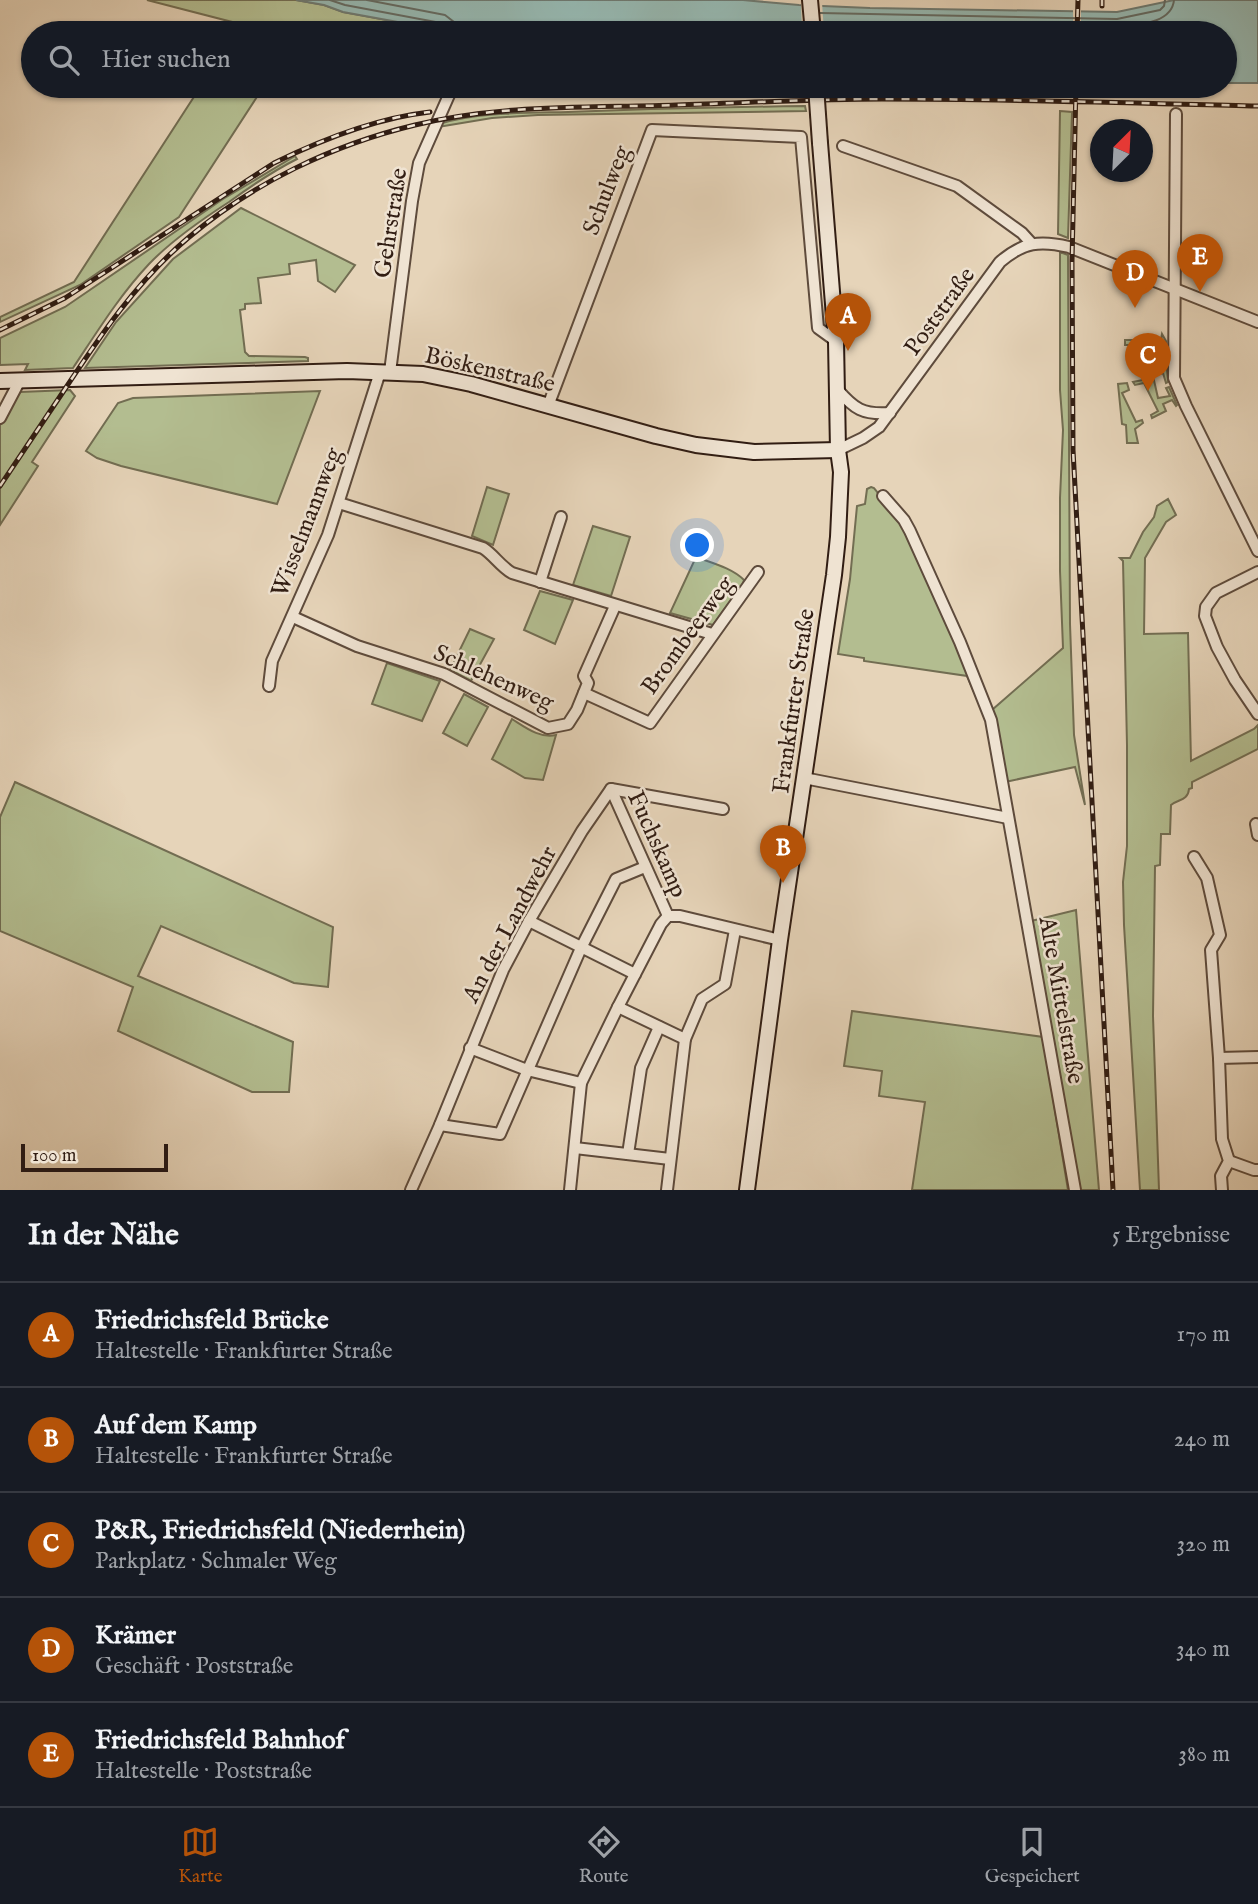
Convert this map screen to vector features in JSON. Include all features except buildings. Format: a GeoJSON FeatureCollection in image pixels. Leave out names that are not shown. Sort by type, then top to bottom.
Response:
{"type":"FeatureCollection","features":[{"type":"Feature","properties":{"kind":"main road"},"geometry":{"type":"LineString","coordinates":[[810,0],[812,21]]}},
{"type":"Feature","properties":{"kind":"main road","name":"Frankfurter Straße"},"geometry":{"type":"LineString","coordinates":[[747,1190],[838,537],[841,472],[838,450],[836,341],[818,98]]}},
{"type":"Feature","properties":{"kind":"main road","name":"Böskenstraße"},"geometry":{"type":"LineString","coordinates":[[0,381],[347,371],[423,374],[471,384],[696,445],[754,452],[838,450]]}},
{"type":"Feature","properties":{"kind":"street","name":"Gehrstraße"},"geometry":{"type":"LineString","coordinates":[[385,372],[419,163],[448,98]]}},
{"type":"Feature","properties":{"kind":"street"},"geometry":{"type":"LineString","coordinates":[[1176,114],[1175,382],[1258,551]]}},
{"type":"Feature","properties":{"kind":"street","name":"Schulweg"},"geometry":{"type":"LineString","coordinates":[[548,406],[652,130],[801,137],[818,327],[836,341]]}},
{"type":"Feature","properties":{"kind":"street"},"geometry":{"type":"LineString","coordinates":[[843,146],[957,186],[1022,233],[1032,244],[1048,242],[1069,247],[1258,322]]}},
{"type":"Feature","properties":{"kind":"street","name":"Poststraße"},"geometry":{"type":"LineString","coordinates":[[838,450],[848,447],[879,427],[1000,262],[1012,252],[1032,244]]}},
{"type":"Feature","properties":{"kind":"street","name":"Wisselmannweg"},"geometry":{"type":"LineString","coordinates":[[269,686],[272,661],[328,535],[385,372]]}},
{"type":"Feature","properties":{"kind":"street"},"geometry":{"type":"LineString","coordinates":[[0,418],[20,380]]}},
{"type":"Feature","properties":{"kind":"street"},"geometry":{"type":"LineString","coordinates":[[837,388],[847,402],[858,410],[869,414],[890,413]]}},
{"type":"Feature","properties":{"kind":"street","name":"Alte Mittelstraße"},"geometry":{"type":"LineString","coordinates":[[883,496],[904,520],[991,720],[1075,1190]]}},
{"type":"Feature","properties":{"kind":"street"},"geometry":{"type":"LineString","coordinates":[[339,503],[483,548],[512,573],[712,634]]}},
{"type":"Feature","properties":{"kind":"street"},"geometry":{"type":"LineString","coordinates":[[540,582],[561,517]]}},
{"type":"Feature","properties":{"kind":"street","name":"Brombeerweg"},"geometry":{"type":"LineString","coordinates":[[650,723],[758,572]]}},
{"type":"Feature","properties":{"kind":"street"},"geometry":{"type":"LineString","coordinates":[[1258,572],[1216,593],[1206,607],[1205,616],[1212,636],[1235,680],[1258,714]]}},
{"type":"Feature","properties":{"kind":"street","name":"Schlehenweg"},"geometry":{"type":"LineString","coordinates":[[293,617],[358,646],[444,674],[548,728],[568,724],[577,710],[588,683],[583,676],[615,606]]}},
{"type":"Feature","properties":{"kind":"street","name":"Schlehenweg"},"geometry":{"type":"LineString","coordinates":[[584,693],[650,723]]}},
{"type":"Feature","properties":{"kind":"street"},"geometry":{"type":"LineString","coordinates":[[804,778],[1008,818]]}},
{"type":"Feature","properties":{"kind":"street"},"geometry":{"type":"LineString","coordinates":[[611,789],[723,809]]}},
{"type":"Feature","properties":{"kind":"street","name":"Fuchskamp"},"geometry":{"type":"LineString","coordinates":[[611,789],[668,916]]}},
{"type":"Feature","properties":{"kind":"street","name":"An der Landwehr"},"geometry":{"type":"LineString","coordinates":[[411,1190],[503,970],[582,831],[611,789]]}},
{"type":"Feature","properties":{"kind":"street"},"geometry":{"type":"LineString","coordinates":[[1194,857],[1208,878],[1220,935],[1211,950],[1222,1139],[1229,1161],[1221,1176],[1222,1190]]}},
{"type":"Feature","properties":{"kind":"street"},"geometry":{"type":"LineString","coordinates":[[440,1125],[500,1134],[581,948],[616,879],[645,867]]}},
{"type":"Feature","properties":{"kind":"street"},"geometry":{"type":"LineString","coordinates":[[570,1190],[581,1083],[661,924],[668,916],[680,916],[780,940]]}},
{"type":"Feature","properties":{"kind":"street"},"geometry":{"type":"LineString","coordinates":[[529,921],[635,974]]}},
{"type":"Feature","properties":{"kind":"street"},"geometry":{"type":"LineString","coordinates":[[667,1190],[685,1039],[702,999],[725,984],[735,930]]}},
{"type":"Feature","properties":{"kind":"street"},"geometry":{"type":"LineString","coordinates":[[618,1007],[685,1039]]}},
{"type":"Feature","properties":{"kind":"street"},"geometry":{"type":"LineString","coordinates":[[628,1154],[640,1068],[659,1027]]}},
{"type":"Feature","properties":{"kind":"street"},"geometry":{"type":"LineString","coordinates":[[470,1048],[527,1070],[581,1083]]}},
{"type":"Feature","properties":{"kind":"street"},"geometry":{"type":"LineString","coordinates":[[1219,1058],[1258,1057]]}},
{"type":"Feature","properties":{"kind":"street"},"geometry":{"type":"LineString","coordinates":[[575,1148],[670,1159]]}},
{"type":"Feature","properties":{"kind":"street"},"geometry":{"type":"LineString","coordinates":[[1229,1161],[1258,1170]]}},
{"type":"Feature","properties":{"kind":"green space"},"geometry":{"type":"Polygon","coordinates":[[[147,0],[296,0],[392,21],[228,21],[147,0]]]}},
{"type":"Feature","properties":{"kind":"green space"},"geometry":{"type":"Polygon","coordinates":[[[193,98],[256,98],[179,217],[80,285],[0,322],[0,317],[74,282],[193,98]]]}},
{"type":"Feature","properties":{"kind":"green space"},"geometry":{"type":"Polygon","coordinates":[[[805,106],[806,111],[538,115],[492,118],[438,127],[439,124],[454,120],[502,114],[805,106]]]}},
{"type":"Feature","properties":{"kind":"green space"},"geometry":{"type":"Polygon","coordinates":[[[1060,111],[1072,112],[1068,238],[1058,234],[1060,111]]]}},
{"type":"Feature","properties":{"kind":"green space"},"geometry":{"type":"Polygon","coordinates":[[[295,156],[297,159],[208,216],[158,255],[118,301],[73,368],[25,370],[28,364],[0,365],[0,338],[65,307],[223,199],[295,156]]]}},
{"type":"Feature","properties":{"kind":"green space"},"geometry":{"type":"Polygon","coordinates":[[[241,208],[355,265],[335,292],[318,281],[316,260],[289,264],[290,274],[258,278],[261,303],[245,304],[245,309],[240,310],[245,352],[249,356],[305,357],[308,361],[85,368],[116,322],[173,259],[241,208]]]}},
{"type":"Feature","properties":{"kind":"green space"},"geometry":{"type":"Polygon","coordinates":[[[1060,252],[1068,255],[1070,624],[1074,735],[1085,805],[1075,767],[1005,782],[992,710],[1063,648],[1060,571],[1063,430],[1060,390],[1060,252]]]}},
{"type":"Feature","properties":{"kind":"green space"},"geometry":{"type":"Polygon","coordinates":[[[1162,334],[1166,341],[1166,353],[1163,352],[1164,344],[1150,344],[1150,352],[1139,354],[1138,345],[1125,345],[1125,340],[1161,340],[1162,334]]]}},
{"type":"Feature","properties":{"kind":"green space"},"geometry":{"type":"Polygon","coordinates":[[[1149,359],[1150,368],[1163,368],[1166,360],[1168,382],[1166,383],[1163,373],[1153,376],[1158,398],[1170,396],[1166,388],[1169,387],[1177,405],[1172,400],[1163,404],[1166,411],[1152,418],[1151,415],[1158,411],[1144,383],[1135,385],[1133,382],[1143,380],[1140,364],[1133,364],[1133,361],[1149,359]]]}},
{"type":"Feature","properties":{"kind":"green space"},"geometry":{"type":"Polygon","coordinates":[[[1127,383],[1129,390],[1122,393],[1136,422],[1142,420],[1143,423],[1135,429],[1138,443],[1127,443],[1126,425],[1122,424],[1118,384],[1127,383]]]}},
{"type":"Feature","properties":{"kind":"green space"},"geometry":{"type":"Polygon","coordinates":[[[70,390],[75,396],[32,462],[38,466],[0,525],[0,423],[20,392],[70,390]]]}},
{"type":"Feature","properties":{"kind":"green space"},"geometry":{"type":"Polygon","coordinates":[[[320,391],[277,504],[121,466],[97,458],[86,451],[118,403],[133,398],[320,391]]]}},
{"type":"Feature","properties":{"kind":"green space"},"geometry":{"type":"Polygon","coordinates":[[[487,487],[509,494],[493,545],[472,536],[487,487]]]}},
{"type":"Feature","properties":{"kind":"green space"},"geometry":{"type":"Polygon","coordinates":[[[871,487],[900,520],[951,631],[982,710],[967,676],[864,661],[864,658],[838,654],[850,579],[857,506],[865,504],[867,489],[871,487]]]}},
{"type":"Feature","properties":{"kind":"green space"},"geometry":{"type":"Polygon","coordinates":[[[1168,499],[1176,515],[1166,522],[1145,558],[1144,634],[1188,633],[1191,761],[1258,725],[1258,749],[1192,782],[1187,796],[1171,805],[1170,834],[1161,834],[1160,865],[1155,866],[1153,1016],[1159,1190],[1140,1190],[1124,925],[1127,745],[1123,561],[1120,558],[1130,558],[1154,517],[1157,506],[1168,499]]]}},
{"type":"Feature","properties":{"kind":"green space"},"geometry":{"type":"Polygon","coordinates":[[[593,526],[630,537],[611,596],[573,585],[593,526]]]}},
{"type":"Feature","properties":{"kind":"green space"},"geometry":{"type":"Polygon","coordinates":[[[696,557],[728,569],[744,580],[713,625],[670,613],[696,557]]]}},
{"type":"Feature","properties":{"kind":"green space"},"geometry":{"type":"Polygon","coordinates":[[[540,591],[573,600],[555,644],[524,630],[540,591]]]}},
{"type":"Feature","properties":{"kind":"green space"},"geometry":{"type":"Polygon","coordinates":[[[470,629],[494,639],[471,681],[450,670],[470,629]]]}},
{"type":"Feature","properties":{"kind":"green space"},"geometry":{"type":"Polygon","coordinates":[[[387,663],[440,681],[422,721],[372,704],[387,663]]]}},
{"type":"Feature","properties":{"kind":"green space"},"geometry":{"type":"Polygon","coordinates":[[[464,694],[488,707],[467,746],[443,733],[464,694]]]}},
{"type":"Feature","properties":{"kind":"green space"},"geometry":{"type":"Polygon","coordinates":[[[512,719],[538,734],[556,735],[543,780],[525,778],[492,759],[512,719]]]}},
{"type":"Feature","properties":{"kind":"green space"},"geometry":{"type":"Polygon","coordinates":[[[15,782],[333,927],[328,987],[294,983],[161,926],[138,976],[293,1042],[289,1092],[252,1092],[118,1031],[133,987],[0,931],[0,817],[15,782]]]}},
{"type":"Feature","properties":{"kind":"green space"},"geometry":{"type":"Polygon","coordinates":[[[1076,910],[1099,1190],[1078,1190],[1031,921],[1076,910]]]}},
{"type":"Feature","properties":{"kind":"green space"},"geometry":{"type":"Polygon","coordinates":[[[852,1011],[1043,1037],[1068,1190],[912,1190],[925,1102],[879,1096],[882,1071],[844,1066],[852,1011]]]}},
{"type":"Feature","properties":{"kind":"water"},"geometry":{"type":"Polygon","coordinates":[[[296,0],[743,0],[870,8],[1117,12],[1174,0],[1258,0],[1258,83],[1237,83],[1237,21],[392,21],[343,12],[296,0]]]}},
{"type":"Feature","properties":{"kind":"pier"},"geometry":{"type":"Polygon","coordinates":[[[801,2],[822,2],[823,21],[802,21],[801,2]]]}},
{"type":"Feature","properties":{"kind":"pier"},"geometry":{"type":"Polygon","coordinates":[[[1073,8],[1081,8],[1081,21],[1073,21],[1073,8]]]}},
{"type":"Feature","properties":{"kind":"railway"},"geometry":{"type":"LineString","coordinates":[[1077,21],[1078,0]]}},
{"type":"Feature","properties":{"kind":"railway"},"geometry":{"type":"LineString","coordinates":[[1102,0],[1102,6]]}},
{"type":"Feature","properties":{"kind":"railway"},"geometry":{"type":"LineString","coordinates":[[1076,98],[1072,261],[1073,450],[1113,1190]]}},
{"type":"Feature","properties":{"kind":"railway"},"geometry":{"type":"LineString","coordinates":[[0,486],[105,330],[135,291],[169,255],[213,218],[267,183],[324,155],[384,133],[479,113],[578,107],[882,99],[1258,106]]}},
{"type":"Feature","properties":{"kind":"railway"},"geometry":{"type":"LineString","coordinates":[[0,330],[65,298],[274,163],[350,131],[390,119],[430,112]]}},
{"type":"Feature","properties":{"kind":"place","name":"Friedrichsfeld Bahnhof"},"geometry":{"type":"Point","coordinates":[1200,292]}},
{"type":"Feature","properties":{"kind":"place","name":"Krämer"},"geometry":{"type":"Point","coordinates":[1135,308]}},
{"type":"Feature","properties":{"kind":"place","name":"Friedrichsfeld Brücke"},"geometry":{"type":"Point","coordinates":[848,351]}},
{"type":"Feature","properties":{"kind":"place","name":"P&R, Friedrichsfeld (Niederrhein)"},"geometry":{"type":"Point","coordinates":[1148,391]}},
{"type":"Feature","properties":{"kind":"place","name":"Auf dem Kamp"},"geometry":{"type":"Point","coordinates":[783,883]}}]}
